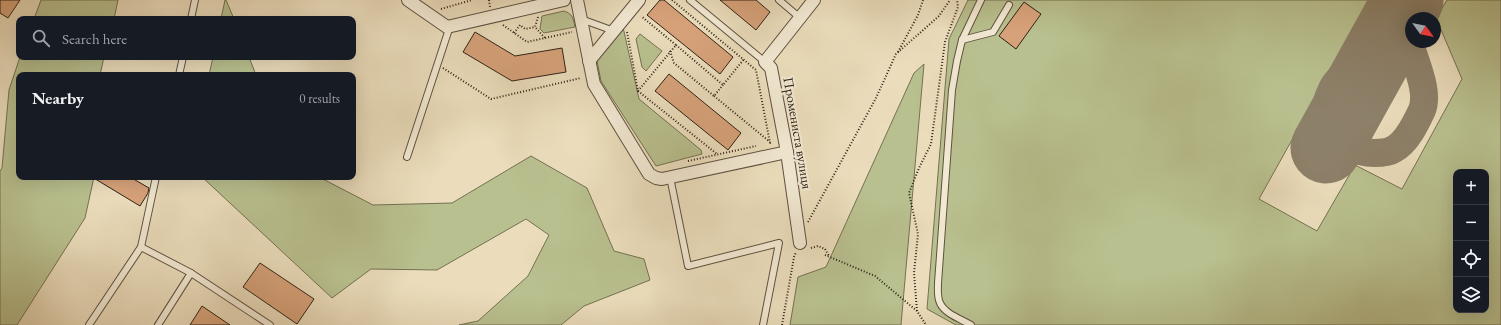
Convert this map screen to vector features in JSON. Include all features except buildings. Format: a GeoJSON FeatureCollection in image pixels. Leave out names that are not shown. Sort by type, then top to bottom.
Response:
{"type":"FeatureCollection","features":[{"type":"Feature","properties":{"kind":"street"},"geometry":{"type":"LineString","coordinates":[[408,0],[447,27],[564,0]]}},
{"type":"Feature","properties":{"kind":"street"},"geometry":{"type":"LineString","coordinates":[[577,0],[594,84],[649,174],[656,178],[662,179],[788,152]]}},
{"type":"Feature","properties":{"kind":"street"},"geometry":{"type":"LineString","coordinates":[[589,61],[639,0]]}},
{"type":"Feature","properties":{"kind":"street"},"geometry":{"type":"LineString","coordinates":[[765,62],[814,0]]}},
{"type":"Feature","properties":{"kind":"street","name":"Промениста вулиця"},"geometry":{"type":"LineString","coordinates":[[765,62],[772,68],[788,152],[800,243]]}},
{"type":"Feature","properties":{"kind":"lane"},"geometry":{"type":"LineString","coordinates":[[192,16],[195,0]]}},
{"type":"Feature","properties":{"kind":"lane"},"geometry":{"type":"LineString","coordinates":[[690,0],[765,62]]}},
{"type":"Feature","properties":{"kind":"lane"},"geometry":{"type":"LineString","coordinates":[[779,0],[800,18]]}},
{"type":"Feature","properties":{"kind":"lane"},"geometry":{"type":"LineString","coordinates":[[971,325],[959,322],[940,303],[938,283],[952,90],[962,40],[981,0]]}},
{"type":"Feature","properties":{"kind":"lane"},"geometry":{"type":"LineString","coordinates":[[962,40],[992,32],[1009,5]]}},
{"type":"Feature","properties":{"kind":"lane"},"geometry":{"type":"LineString","coordinates":[[581,18],[614,31]]}},
{"type":"Feature","properties":{"kind":"lane"},"geometry":{"type":"LineString","coordinates":[[407,157],[450,26]]}},
{"type":"Feature","properties":{"kind":"lane"},"geometry":{"type":"LineString","coordinates":[[180,72],[182,60]]}},
{"type":"Feature","properties":{"kind":"lane"},"geometry":{"type":"LineString","coordinates":[[670,177],[688,266],[779,243],[763,325]]}},
{"type":"Feature","properties":{"kind":"lane"},"geometry":{"type":"LineString","coordinates":[[89,325],[141,247],[155,180]]}},
{"type":"Feature","properties":{"kind":"lane"},"geometry":{"type":"LineString","coordinates":[[141,247],[191,273],[270,325]]}},
{"type":"Feature","properties":{"kind":"lane"},"geometry":{"type":"LineString","coordinates":[[158,325],[191,273]]}},
{"type":"Feature","properties":{"kind":"path"},"geometry":{"type":"LineString","coordinates":[[438,10],[472,0]]}},
{"type":"Feature","properties":{"kind":"path"},"geometry":{"type":"LineString","coordinates":[[672,0],[756,70],[770,143]]}},
{"type":"Feature","properties":{"kind":"path"},"geometry":{"type":"LineString","coordinates":[[782,325],[794,257],[809,221],[876,98],[896,54],[918,15],[923,0]]}},
{"type":"Feature","properties":{"kind":"path"},"geometry":{"type":"LineString","coordinates":[[896,54],[939,16],[950,0]]}},
{"type":"Feature","properties":{"kind":"path"},"geometry":{"type":"LineString","coordinates":[[917,311],[914,273],[918,234],[909,193],[918,168],[931,144],[945,42],[958,7],[957,0]]}},
{"type":"Feature","properties":{"kind":"path"},"geometry":{"type":"LineString","coordinates":[[536,28],[539,13]]}},
{"type":"Feature","properties":{"kind":"path"},"geometry":{"type":"LineString","coordinates":[[640,14],[723,84]]}},
{"type":"Feature","properties":{"kind":"path"},"geometry":{"type":"LineString","coordinates":[[498,22],[527,42],[579,31]]}},
{"type":"Feature","properties":{"kind":"path"},"geometry":{"type":"LineString","coordinates":[[514,33],[520,25],[525,29],[536,28]]}},
{"type":"Feature","properties":{"kind":"path"},"geometry":{"type":"LineString","coordinates":[[536,28],[545,38]]}},
{"type":"Feature","properties":{"kind":"path"},"geometry":{"type":"LineString","coordinates":[[626,30],[638,91],[717,154]]}},
{"type":"Feature","properties":{"kind":"path"},"geometry":{"type":"LineString","coordinates":[[638,91],[676,45]]}},
{"type":"Feature","properties":{"kind":"path"},"geometry":{"type":"LineString","coordinates":[[670,51],[674,63],[770,143]]}},
{"type":"Feature","properties":{"kind":"path"},"geometry":{"type":"LineString","coordinates":[[714,96],[744,59]]}},
{"type":"Feature","properties":{"kind":"path"},"geometry":{"type":"LineString","coordinates":[[443,67],[491,99],[588,77]]}},
{"type":"Feature","properties":{"kind":"path"},"geometry":{"type":"LineString","coordinates":[[681,162],[770,143]]}},
{"type":"Feature","properties":{"kind":"path"},"geometry":{"type":"LineString","coordinates":[[811,248],[818,246],[825,249],[829,256]]}},
{"type":"Feature","properties":{"kind":"path"},"geometry":{"type":"LineString","coordinates":[[825,254],[875,276],[917,311],[926,325]]}},
{"type":"Feature","properties":{"kind":"green space"},"geometry":{"type":"Polygon","coordinates":[[[41,0],[118,0],[115,16],[35,16],[41,0]]]}},
{"type":"Feature","properties":{"kind":"green space"},"geometry":{"type":"Polygon","coordinates":[[[225,0],[226,0],[233,16],[222,16],[225,0]]]}},
{"type":"Feature","properties":{"kind":"green space"},"geometry":{"type":"Polygon","coordinates":[[[968,0],[1370,0],[1259,199],[1317,231],[1355,165],[1402,189],[1462,79],[1441,30],[1441,12],[1440,12],[1447,0],[1501,0],[1501,325],[956,325],[927,309],[949,39],[968,0]]]}},
{"type":"Feature","properties":{"kind":"green space"},"geometry":{"type":"Polygon","coordinates":[[[564,11],[572,17],[575,27],[544,33],[540,29],[542,16],[564,11]]]}},
{"type":"Feature","properties":{"kind":"green space"},"geometry":{"type":"Polygon","coordinates":[[[623,27],[639,99],[701,150],[702,154],[656,166],[601,81],[597,61],[623,27]]]}},
{"type":"Feature","properties":{"kind":"green space"},"geometry":{"type":"Polygon","coordinates":[[[640,34],[662,51],[646,71],[642,67],[636,39],[640,34]]]}},
{"type":"Feature","properties":{"kind":"green space"},"geometry":{"type":"Polygon","coordinates":[[[19,60],[103,60],[101,72],[16,72],[16,180],[93,180],[85,218],[17,325],[0,325],[0,171],[2,168],[9,90],[19,60]]]}},
{"type":"Feature","properties":{"kind":"green space"},"geometry":{"type":"Polygon","coordinates":[[[212,60],[250,60],[255,72],[210,72],[212,60]]]}},
{"type":"Feature","properties":{"kind":"green space"},"geometry":{"type":"Polygon","coordinates":[[[924,64],[901,325],[790,325],[798,277],[826,267],[914,73],[924,64]]]}},
{"type":"Feature","properties":{"kind":"green space"},"geometry":{"type":"Polygon","coordinates":[[[531,156],[587,188],[614,251],[644,259],[650,280],[584,306],[561,325],[459,325],[478,321],[528,276],[549,235],[526,219],[437,270],[371,269],[332,298],[205,180],[325,180],[373,205],[452,203],[531,156]]]}},
{"type":"Feature","properties":{"kind":"taxiway"},"geometry":{"type":"LineString","coordinates":[[1384,43],[1374,55],[1343,75],[1338,80],[1331,91],[1327,103],[1326,114],[1329,125],[1341,142],[1351,148],[1374,153],[1392,150],[1403,142],[1417,121],[1424,102],[1424,93],[1420,74],[1409,39],[1408,25],[1412,0]]}},
{"type":"Feature","properties":{"kind":"runway"},"geometry":{"type":"LineString","coordinates":[[1326,148],[1408,0]]}}]}
